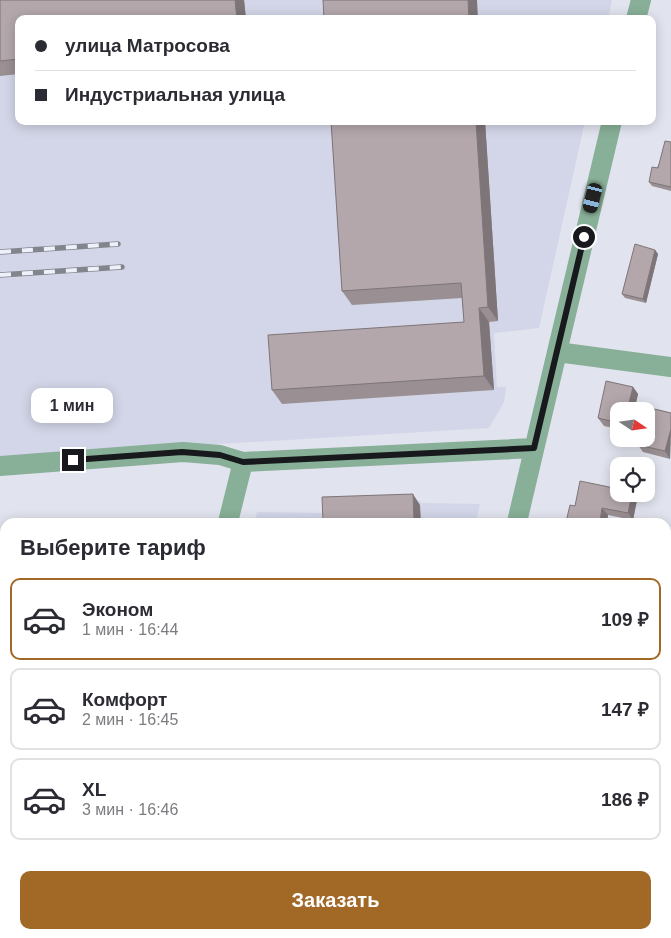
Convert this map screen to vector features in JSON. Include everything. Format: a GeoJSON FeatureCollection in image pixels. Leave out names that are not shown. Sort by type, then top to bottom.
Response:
{"type":"FeatureCollection","features":[{"type":"Feature","properties":{"kind":"street"},"geometry":{"type":"LineString","coordinates":[[637,15],[641,0]]}},
{"type":"Feature","properties":{"kind":"street"},"geometry":{"type":"LineString","coordinates":[[518,518],[611,125]]}},
{"type":"Feature","properties":{"kind":"street"},"geometry":{"type":"LineString","coordinates":[[556,352],[671,367]]}},
{"type":"Feature","properties":{"kind":"street"},"geometry":{"type":"LineString","coordinates":[[0,466],[182,452],[220,455],[243,462],[534,448]]}},
{"type":"Feature","properties":{"kind":"street"},"geometry":{"type":"LineString","coordinates":[[229,518],[243,462]]}},
{"type":"Feature","properties":{"kind":"shaded area"},"geometry":{"type":"Polygon","coordinates":[[[0,0],[612,0],[609,15],[15,15],[15,125],[584,125],[539,328],[494,333],[497,387],[506,387],[504,402],[489,428],[0,457],[0,0]]]}},
{"type":"Feature","properties":{"kind":"shaded area"},"geometry":{"type":"Polygon","coordinates":[[[421,501],[421,503],[480,504],[477,518],[255,518],[257,512],[327,513],[328,505],[421,501]]]}},
{"type":"Feature","properties":{"kind":"building"},"geometry":{"type":"Polygon","coordinates":[[[0,0],[235,0],[237,15],[15,15],[15,59],[0,61],[0,0]]]}},
{"type":"Feature","properties":{"kind":"building"},"geometry":{"type":"Polygon","coordinates":[[[323,0],[468,0],[469,15],[324,15],[323,0]]]}},
{"type":"Feature","properties":{"kind":"building"},"geometry":{"type":"Polygon","coordinates":[[[331,125],[476,125],[488,307],[479,308],[484,376],[272,390],[268,335],[464,322],[461,283],[342,291],[331,125]]]}},
{"type":"Feature","properties":{"kind":"building"},"geometry":{"type":"Polygon","coordinates":[[[665,141],[671,142],[671,187],[649,182],[652,167],[658,168],[665,141]]]}},
{"type":"Feature","properties":{"kind":"building"},"geometry":{"type":"Polygon","coordinates":[[[635,244],[655,250],[643,299],[622,294],[635,244]]]}},
{"type":"Feature","properties":{"kind":"building"},"geometry":{"type":"Polygon","coordinates":[[[606,381],[633,387],[629,402],[610,402],[610,421],[598,418],[606,381]]]}},
{"type":"Feature","properties":{"kind":"building"},"geometry":{"type":"Polygon","coordinates":[[[655,409],[671,413],[671,429],[665,451],[652,448],[655,448],[655,409]]]}},
{"type":"Feature","properties":{"kind":"building"},"geometry":{"type":"Polygon","coordinates":[[[580,481],[610,487],[610,502],[630,502],[628,513],[602,508],[601,518],[567,518],[570,505],[575,506],[580,481]]]}},
{"type":"Feature","properties":{"kind":"building"},"geometry":{"type":"Polygon","coordinates":[[[413,494],[414,518],[323,518],[322,497],[413,494]]]}},
{"type":"Feature","properties":{"kind":"railway"},"geometry":{"type":"LineString","coordinates":[[0,252],[118,244]]}},
{"type":"Feature","properties":{"kind":"railway"},"geometry":{"type":"LineString","coordinates":[[0,275],[122,267]]}},
{"type":"Feature","properties":{"kind":"route"},"geometry":{"type":"LineString","coordinates":[[73,460],[182,452],[220,455],[243,462],[534,448],[584,237]]}}]}
